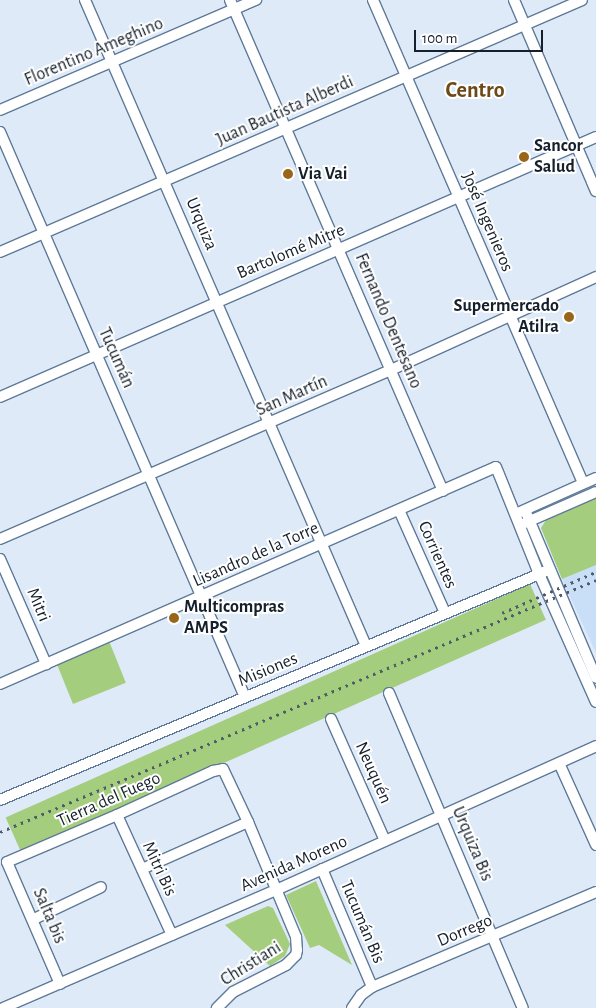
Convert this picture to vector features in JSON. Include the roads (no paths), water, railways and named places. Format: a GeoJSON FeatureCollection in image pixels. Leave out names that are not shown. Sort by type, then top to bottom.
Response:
{"type":"FeatureCollection","features":[{"type":"Feature","properties":{"kind":"street","name":"Urquiza"},"geometry":{"type":"LineString","coordinates":[[85,0],[166,182],[322,544]]}},
{"type":"Feature","properties":{"kind":"street","name":"Florentino Ameghino"},"geometry":{"type":"LineString","coordinates":[[0,110],[112,62],[232,5],[256,0]]}},
{"type":"Feature","properties":{"kind":"street","name":"José Ingenieros"},"geometry":{"type":"LineString","coordinates":[[373,0],[583,483]]}},
{"type":"Feature","properties":{"kind":"street"},"geometry":{"type":"LineString","coordinates":[[514,0],[596,191]]}},
{"type":"Feature","properties":{"kind":"street","name":"Juan Bautista Alberdi"},"geometry":{"type":"LineString","coordinates":[[0,252],[166,182],[582,0]]}},
{"type":"Feature","properties":{"kind":"street","name":"Fernando Dentesano"},"geometry":{"type":"LineString","coordinates":[[232,5],[443,491]]}},
{"type":"Feature","properties":{"kind":"street","name":"Tucumán"},"geometry":{"type":"LineString","coordinates":[[0,132],[202,596]]}},
{"type":"Feature","properties":{"kind":"street","name":"Bartolomé Mitre"},"geometry":{"type":"LineString","coordinates":[[0,397],[596,137]]}},
{"type":"Feature","properties":{"kind":"street","name":"San Martín"},"geometry":{"type":"LineString","coordinates":[[0,539],[269,424],[596,277]]}},
{"type":"Feature","properties":{"kind":"street","name":"Lisandro de la Torre"},"geometry":{"type":"LineString","coordinates":[[0,684],[496,467],[521,511]]}},
{"type":"Feature","properties":{"kind":"street"},"geometry":{"type":"LineString","coordinates":[[521,511],[596,478]]}},
{"type":"Feature","properties":{"kind":"street"},"geometry":{"type":"LineString","coordinates":[[520,525],[596,492]]}},
{"type":"Feature","properties":{"kind":"street","name":"Corrientes"},"geometry":{"type":"LineString","coordinates":[[399,510],[445,613]]}},
{"type":"Feature","properties":{"kind":"street"},"geometry":{"type":"LineString","coordinates":[[521,511],[530,520],[544,572],[596,702]]}},
{"type":"Feature","properties":{"kind":"street"},"geometry":{"type":"LineString","coordinates":[[521,511],[520,525],[596,678]]}},
{"type":"Feature","properties":{"kind":"street"},"geometry":{"type":"LineString","coordinates":[[322,544],[366,646]]}},
{"type":"Feature","properties":{"kind":"street","name":"Mitri"},"geometry":{"type":"LineString","coordinates":[[0,559],[46,664]]}},
{"type":"Feature","properties":{"kind":"street","name":"Misiones"},"geometry":{"type":"LineString","coordinates":[[0,800],[544,572]]}},
{"type":"Feature","properties":{"kind":"street"},"geometry":{"type":"LineString","coordinates":[[202,596],[245,697]]}},
{"type":"Feature","properties":{"kind":"street","name":"Urquiza Bis"},"geometry":{"type":"LineString","coordinates":[[390,693],[521,1007]]}},
{"type":"Feature","properties":{"kind":"street","name":"Neuquén"},"geometry":{"type":"LineString","coordinates":[[331,719],[385,841]]}},
{"type":"Feature","properties":{"kind":"street","name":"Avenida Moreno"},"geometry":{"type":"LineString","coordinates":[[3,1008],[276,890],[596,746]]}},
{"type":"Feature","properties":{"kind":"street"},"geometry":{"type":"LineString","coordinates":[[559,763],[596,845]]}},
{"type":"Feature","properties":{"kind":"street","name":"Tierra del Fuego"},"geometry":{"type":"LineString","coordinates":[[8,862],[213,771],[223,769],[248,822]]}},
{"type":"Feature","properties":{"kind":"street","name":"Mitri Bis"},"geometry":{"type":"LineString","coordinates":[[117,815],[172,935]]}},
{"type":"Feature","properties":{"kind":"street"},"geometry":{"type":"LineString","coordinates":[[142,869],[248,822],[276,890]]}},
{"type":"Feature","properties":{"kind":"street","name":"Salta bis"},"geometry":{"type":"LineString","coordinates":[[8,862],[34,919],[60,984]]}},
{"type":"Feature","properties":{"kind":"street","name":"Tucumán Bis"},"geometry":{"type":"LineString","coordinates":[[322,869],[372,987]]}},
{"type":"Feature","properties":{"kind":"street"},"geometry":{"type":"LineString","coordinates":[[34,919],[102,887]]}},
{"type":"Feature","properties":{"kind":"street","name":"Christiani"},"geometry":{"type":"LineString","coordinates":[[217,1008],[233,992],[286,965],[296,955],[296,937],[276,890]]}},
{"type":"Feature","properties":{"kind":"street","name":"Dorrego"},"geometry":{"type":"LineString","coordinates":[[352,1008],[361,995],[372,987],[596,892]]}},
{"type":"Feature","properties":{"kind":"railway"},"geometry":{"type":"LineString","coordinates":[[502,613],[596,572]]}},
{"type":"Feature","properties":{"kind":"railway"},"geometry":{"type":"LineString","coordinates":[[0,832],[596,580]]}},
{"type":"Feature","properties":{"kind":"place","name":"Sancor Salud"},"geometry":{"type":"Point","coordinates":[524,157]}},
{"type":"Feature","properties":{"kind":"place","name":"Via Vai"},"geometry":{"type":"Point","coordinates":[288,174]}},
{"type":"Feature","properties":{"kind":"place","name":"Supermercado Atilra"},"geometry":{"type":"Point","coordinates":[569,317]}},
{"type":"Feature","properties":{"kind":"place","name":"Multicompras AMPS"},"geometry":{"type":"Point","coordinates":[174,618]}},
{"type":"Feature","properties":{"kind":"district","name":"Centro"},"geometry":{"type":"Point","coordinates":[475,91]}}]}
